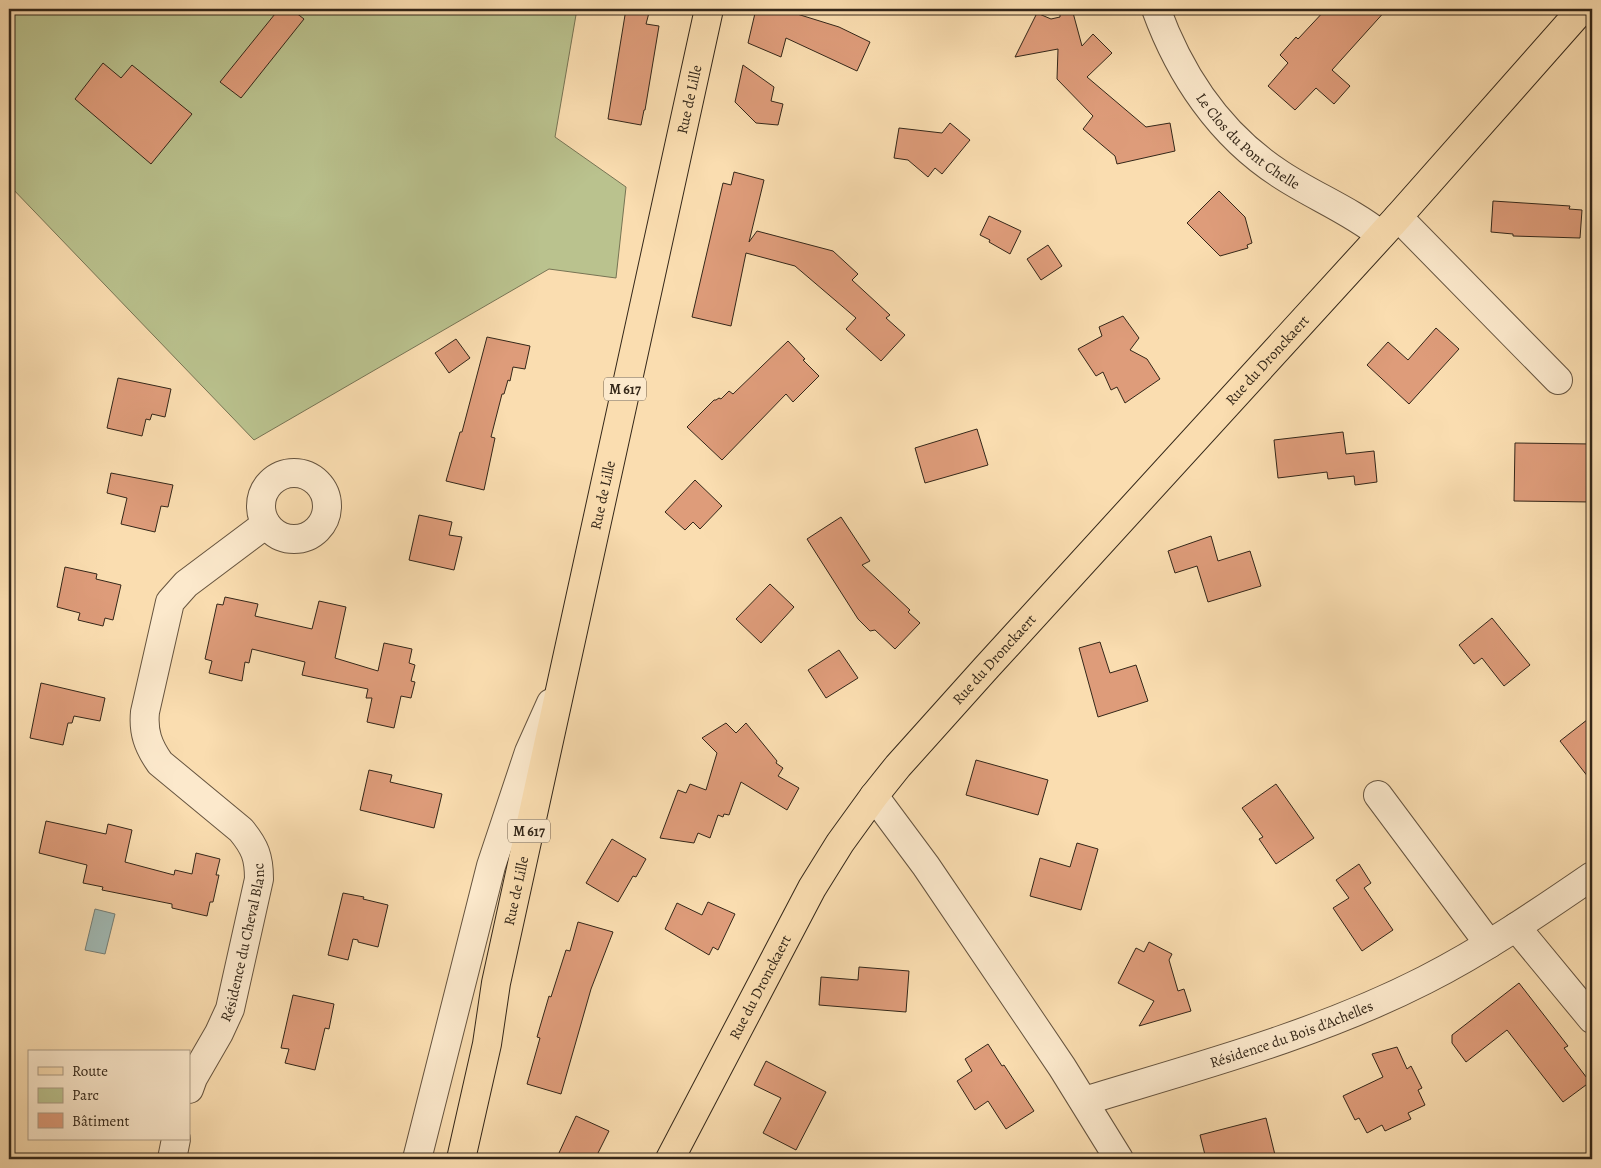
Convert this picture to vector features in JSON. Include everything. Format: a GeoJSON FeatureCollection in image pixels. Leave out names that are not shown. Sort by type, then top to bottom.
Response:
{"type":"FeatureCollection","features":[{"type":"Feature","properties":{"kind":"main road","name":"Rue de Lille"},"geometry":{"type":"LineString","coordinates":[[461,1159],[486,1052],[496,983],[709,9]]}},
{"type":"Feature","properties":{"kind":"main road","name":"Rue du Dronckaert"},"geometry":{"type":"LineString","coordinates":[[670,1159],[812,888],[840,843],[874,796],[898,766],[986,668],[1390,226],[1582,9]]}},
{"type":"Feature","properties":{"kind":"main road","name":"Rue de Lille"},"geometry":{"type":"LineString","coordinates":[[442,1159],[480,1025],[496,983]]}},
{"type":"Feature","properties":{"kind":"street","name":"Le Clos du Pont Chelle"},"geometry":{"type":"LineString","coordinates":[[1156,9],[1170,43],[1192,84],[1218,120],[1231,134],[1279,174],[1357,217],[1390,226]]}},
{"type":"Feature","properties":{"kind":"street"},"geometry":{"type":"LineString","coordinates":[[1390,226],[1558,380]]}},
{"type":"Feature","properties":{"kind":"street","name":"Résidence du Cheval Blanc"},"geometry":{"type":"LineString","coordinates":[[190,1086],[219,1033],[230,1008],[259,879],[259,865],[251,842],[241,830],[156,758],[146,738],[143,726],[144,712],[170,602],[186,584],[266,524]]}},
{"type":"Feature","properties":{"kind":"street"},"geometry":{"type":"LineString","coordinates":[[417,1159],[496,849],[529,752],[563,680]]}},
{"type":"Feature","properties":{"kind":"street"},"geometry":{"type":"LineString","coordinates":[[1378,795],[1489,944]]}},
{"type":"Feature","properties":{"kind":"street"},"geometry":{"type":"LineString","coordinates":[[874,796],[926,866],[1084,1101],[1119,1159]]}},
{"type":"Feature","properties":{"kind":"street","name":"Résidence du Bois d'Achelles"},"geometry":{"type":"LineString","coordinates":[[1084,1101],[1272,1043],[1361,1010],[1425,980],[1489,944],[1516,928],[1592,876]]}},
{"type":"Feature","properties":{"kind":"street"},"geometry":{"type":"LineString","coordinates":[[1516,928],[1592,1019]]}},
{"type":"Feature","properties":{"kind":"street"},"geometry":{"type":"LineString","coordinates":[[172,1159],[176,1140]]}},
{"type":"Feature","properties":{"kind":"green space"},"geometry":{"type":"Polygon","coordinates":[[[9,9],[577,9],[555,137],[626,187],[616,278],[549,269],[254,440],[9,185],[9,9]]]}},
{"type":"Feature","properties":{"kind":"water"},"geometry":{"type":"Polygon","coordinates":[[[95,909],[115,914],[105,954],[85,950],[95,909]]]}},
{"type":"Feature","properties":{"kind":"building"},"geometry":{"type":"Polygon","coordinates":[[[279,9],[291,9],[304,19],[241,98],[220,82],[279,9]]]}},
{"type":"Feature","properties":{"kind":"building"},"geometry":{"type":"Polygon","coordinates":[[[626,9],[650,9],[646,24],[659,26],[641,125],[608,119],[626,9]]]}},
{"type":"Feature","properties":{"kind":"building"},"geometry":{"type":"Polygon","coordinates":[[[756,9],[781,9],[839,27],[870,42],[857,71],[786,38],[781,57],[748,43],[756,9]]]}},
{"type":"Feature","properties":{"kind":"building"},"geometry":{"type":"Polygon","coordinates":[[[1060,9],[1072,9],[1082,46],[1093,34],[1112,53],[1087,77],[1146,127],[1170,123],[1175,151],[1117,164],[1115,156],[1083,129],[1093,116],[1057,79],[1058,49],[1015,57],[1037,13],[1051,19],[1060,17],[1060,9]]]}},
{"type":"Feature","properties":{"kind":"building"},"geometry":{"type":"Polygon","coordinates":[[[1326,9],[1387,9],[1332,70],[1350,86],[1334,104],[1316,88],[1295,110],[1268,86],[1288,63],[1280,55],[1326,9]]]}},
{"type":"Feature","properties":{"kind":"building"},"geometry":{"type":"Polygon","coordinates":[[[103,63],[121,78],[132,65],[192,114],[151,164],[75,99],[103,63]]]}},
{"type":"Feature","properties":{"kind":"building"},"geometry":{"type":"Polygon","coordinates":[[[743,65],[774,87],[771,101],[783,104],[778,125],[756,123],[735,102],[743,65]]]}},
{"type":"Feature","properties":{"kind":"building"},"geometry":{"type":"Polygon","coordinates":[[[950,123],[970,140],[942,174],[935,168],[928,177],[908,160],[894,158],[899,128],[942,133],[950,123]]]}},
{"type":"Feature","properties":{"kind":"building"},"geometry":{"type":"Polygon","coordinates":[[[734,172],[764,180],[749,242],[757,231],[833,251],[858,274],[852,280],[890,315],[886,318],[905,335],[881,361],[846,329],[856,318],[795,266],[746,253],[731,326],[692,317],[723,183],[731,185],[734,172]]]}},
{"type":"Feature","properties":{"kind":"building"},"geometry":{"type":"Polygon","coordinates":[[[1219,191],[1245,217],[1252,243],[1247,245],[1248,248],[1220,256],[1187,223],[1219,191]]]}},
{"type":"Feature","properties":{"kind":"building"},"geometry":{"type":"Polygon","coordinates":[[[1493,201],[1570,206],[1569,209],[1582,210],[1580,238],[1513,236],[1513,234],[1491,232],[1493,201]]]}},
{"type":"Feature","properties":{"kind":"building"},"geometry":{"type":"Polygon","coordinates":[[[989,216],[1021,231],[1010,254],[980,235],[989,216]]]}},
{"type":"Feature","properties":{"kind":"building"},"geometry":{"type":"Polygon","coordinates":[[[1048,245],[1062,266],[1041,280],[1027,259],[1048,245]]]}},
{"type":"Feature","properties":{"kind":"building"},"geometry":{"type":"Polygon","coordinates":[[[1123,316],[1139,338],[1130,350],[1147,359],[1160,379],[1125,403],[1117,387],[1111,390],[1103,372],[1096,376],[1078,349],[1102,336],[1099,327],[1123,316]]]}},
{"type":"Feature","properties":{"kind":"building"},"geometry":{"type":"Polygon","coordinates":[[[1436,328],[1459,349],[1409,404],[1367,365],[1388,342],[1408,360],[1436,328]]]}},
{"type":"Feature","properties":{"kind":"building"},"geometry":{"type":"Polygon","coordinates":[[[487,337],[530,346],[525,369],[513,367],[510,381],[508,380],[504,394],[502,394],[491,437],[495,438],[484,490],[446,481],[460,432],[462,432],[487,337]]]}},
{"type":"Feature","properties":{"kind":"building"},"geometry":{"type":"Polygon","coordinates":[[[456,339],[470,358],[449,373],[435,353],[456,339]]]}},
{"type":"Feature","properties":{"kind":"building"},"geometry":{"type":"Polygon","coordinates":[[[788,341],[819,376],[793,402],[786,394],[722,460],[687,427],[714,400],[721,399],[729,391],[733,394],[788,341]]]}},
{"type":"Feature","properties":{"kind":"building"},"geometry":{"type":"Polygon","coordinates":[[[118,378],[171,389],[165,417],[152,414],[150,420],[146,419],[142,436],[107,428],[118,378]]]}},
{"type":"Feature","properties":{"kind":"building"},"geometry":{"type":"Polygon","coordinates":[[[977,429],[988,465],[925,483],[915,448],[977,429]]]}},
{"type":"Feature","properties":{"kind":"building"},"geometry":{"type":"Polygon","coordinates":[[[1343,432],[1346,454],[1374,451],[1377,482],[1355,485],[1354,476],[1328,479],[1327,472],[1278,478],[1274,440],[1343,432]]]}},
{"type":"Feature","properties":{"kind":"building"},"geometry":{"type":"Polygon","coordinates":[[[1515,443],[1592,444],[1592,502],[1514,501],[1515,443]]]}},
{"type":"Feature","properties":{"kind":"building"},"geometry":{"type":"Polygon","coordinates":[[[111,473],[173,485],[168,507],[161,506],[155,532],[121,524],[127,498],[107,493],[111,473]]]}},
{"type":"Feature","properties":{"kind":"building"},"geometry":{"type":"Polygon","coordinates":[[[695,480],[722,506],[700,529],[693,522],[685,530],[665,512],[695,480]]]}},
{"type":"Feature","properties":{"kind":"building"},"geometry":{"type":"Polygon","coordinates":[[[419,515],[452,522],[449,535],[462,537],[454,570],[409,560],[419,515]]]}},
{"type":"Feature","properties":{"kind":"building"},"geometry":{"type":"Polygon","coordinates":[[[841,517],[870,561],[862,565],[910,610],[908,612],[920,623],[895,649],[875,630],[870,631],[858,619],[807,539],[841,517]]]}},
{"type":"Feature","properties":{"kind":"building"},"geometry":{"type":"Polygon","coordinates":[[[1211,536],[1218,561],[1250,551],[1261,586],[1208,602],[1197,566],[1175,573],[1168,551],[1211,536]]]}},
{"type":"Feature","properties":{"kind":"building"},"geometry":{"type":"Polygon","coordinates":[[[65,567],[97,574],[96,579],[121,585],[113,620],[105,618],[103,626],[78,620],[80,613],[57,607],[65,567]]]}},
{"type":"Feature","properties":{"kind":"building"},"geometry":{"type":"Polygon","coordinates":[[[770,584],[794,607],[761,643],[736,619],[770,584]]]}},
{"type":"Feature","properties":{"kind":"building"},"geometry":{"type":"Polygon","coordinates":[[[225,597],[258,604],[255,616],[312,629],[319,601],[346,607],[335,658],[378,671],[384,643],[412,649],[409,663],[415,665],[411,681],[415,682],[411,698],[401,696],[394,728],[367,722],[372,698],[366,698],[368,689],[302,675],[305,662],[252,649],[249,663],[245,662],[242,681],[209,673],[212,661],[205,659],[217,604],[223,605],[225,597]]]}},
{"type":"Feature","properties":{"kind":"building"},"geometry":{"type":"Polygon","coordinates":[[[1492,618],[1530,665],[1504,686],[1482,658],[1474,664],[1459,645],[1492,618]]]}},
{"type":"Feature","properties":{"kind":"building"},"geometry":{"type":"Polygon","coordinates":[[[1100,642],[1110,673],[1136,665],[1148,701],[1098,717],[1079,648],[1100,642]]]}},
{"type":"Feature","properties":{"kind":"building"},"geometry":{"type":"Polygon","coordinates":[[[839,650],[858,678],[826,698],[808,670],[839,650]]]}},
{"type":"Feature","properties":{"kind":"building"},"geometry":{"type":"Polygon","coordinates":[[[41,683],[105,698],[100,721],[74,716],[72,723],[68,723],[63,745],[30,738],[41,683]]]}},
{"type":"Feature","properties":{"kind":"building"},"geometry":{"type":"Polygon","coordinates":[[[1592,716],[1592,782],[1560,741],[1592,716]]]}},
{"type":"Feature","properties":{"kind":"building"},"geometry":{"type":"Polygon","coordinates":[[[726,723],[736,733],[746,723],[777,761],[776,763],[783,768],[778,776],[799,788],[787,810],[741,782],[729,815],[724,814],[723,817],[718,815],[710,838],[698,833],[694,843],[660,838],[678,790],[686,793],[690,784],[706,790],[717,753],[702,738],[726,723]]]}},
{"type":"Feature","properties":{"kind":"building"},"geometry":{"type":"Polygon","coordinates":[[[976,760],[1048,780],[1038,815],[966,795],[976,760]]]}},
{"type":"Feature","properties":{"kind":"building"},"geometry":{"type":"Polygon","coordinates":[[[369,770],[392,775],[390,782],[442,794],[434,828],[360,810],[369,770]]]}},
{"type":"Feature","properties":{"kind":"building"},"geometry":{"type":"Polygon","coordinates":[[[1276,784],[1314,838],[1276,864],[1259,839],[1263,837],[1242,808],[1276,784]]]}},
{"type":"Feature","properties":{"kind":"building"},"geometry":{"type":"Polygon","coordinates":[[[46,821],[106,834],[108,824],[132,830],[125,862],[174,875],[175,870],[192,874],[196,853],[220,859],[216,875],[219,875],[213,902],[210,902],[207,916],[172,908],[172,904],[102,890],[103,887],[83,883],[87,865],[39,853],[46,821]]]}},
{"type":"Feature","properties":{"kind":"building"},"geometry":{"type":"Polygon","coordinates":[[[612,839],[646,859],[636,877],[633,876],[618,902],[586,883],[612,839]]]}},
{"type":"Feature","properties":{"kind":"building"},"geometry":{"type":"Polygon","coordinates":[[[1077,843],[1098,849],[1081,910],[1030,896],[1040,858],[1070,867],[1077,843]]]}},
{"type":"Feature","properties":{"kind":"building"},"geometry":{"type":"Polygon","coordinates":[[[1359,864],[1371,883],[1364,888],[1393,930],[1362,951],[1333,908],[1349,898],[1336,880],[1359,864]]]}},
{"type":"Feature","properties":{"kind":"building"},"geometry":{"type":"Polygon","coordinates":[[[343,893],[364,897],[363,899],[388,905],[378,947],[353,939],[348,960],[328,955],[343,893]]]}},
{"type":"Feature","properties":{"kind":"building"},"geometry":{"type":"Polygon","coordinates":[[[708,902],[735,914],[718,950],[713,947],[709,955],[665,929],[677,903],[702,915],[708,902]]]}},
{"type":"Feature","properties":{"kind":"building"},"geometry":{"type":"Polygon","coordinates":[[[578,922],[613,932],[591,989],[561,1094],[527,1084],[540,1038],[537,1037],[549,996],[551,997],[566,950],[570,951],[578,922]]]}},
{"type":"Feature","properties":{"kind":"building"},"geometry":{"type":"Polygon","coordinates":[[[1149,942],[1172,954],[1169,960],[1178,991],[1184,989],[1191,1011],[1139,1026],[1154,1001],[1118,983],[1136,948],[1144,952],[1149,942]]]}},
{"type":"Feature","properties":{"kind":"building"},"geometry":{"type":"Polygon","coordinates":[[[859,967],[909,971],[906,1012],[819,1005],[821,977],[858,980],[859,967]]]}},
{"type":"Feature","properties":{"kind":"building"},"geometry":{"type":"Polygon","coordinates":[[[1519,983],[1568,1046],[1564,1048],[1590,1082],[1563,1102],[1507,1030],[1466,1062],[1452,1043],[1452,1035],[1519,983]]]}},
{"type":"Feature","properties":{"kind":"building"},"geometry":{"type":"Polygon","coordinates":[[[293,995],[334,1004],[329,1029],[325,1028],[315,1070],[285,1063],[289,1049],[281,1048],[293,995]]]}},
{"type":"Feature","properties":{"kind":"building"},"geometry":{"type":"Polygon","coordinates":[[[988,1044],[1034,1111],[1006,1129],[988,1101],[975,1110],[957,1081],[972,1071],[965,1059],[988,1044]]]}},
{"type":"Feature","properties":{"kind":"building"},"geometry":{"type":"Polygon","coordinates":[[[1397,1047],[1407,1069],[1411,1066],[1422,1088],[1418,1090],[1425,1105],[1408,1113],[1411,1119],[1385,1131],[1382,1125],[1367,1133],[1359,1118],[1355,1120],[1343,1096],[1383,1077],[1372,1054],[1397,1047]]]}},
{"type":"Feature","properties":{"kind":"building"},"geometry":{"type":"Polygon","coordinates":[[[766,1061],[826,1092],[796,1150],[763,1133],[781,1098],[754,1085],[766,1061]]]}},
{"type":"Feature","properties":{"kind":"building"},"geometry":{"type":"Polygon","coordinates":[[[576,1116],[609,1131],[595,1159],[571,1159],[559,1153],[576,1116]]]}},
{"type":"Feature","properties":{"kind":"building"},"geometry":{"type":"Polygon","coordinates":[[[1266,1118],[1276,1159],[1206,1159],[1200,1135],[1266,1118]]]}}]}
